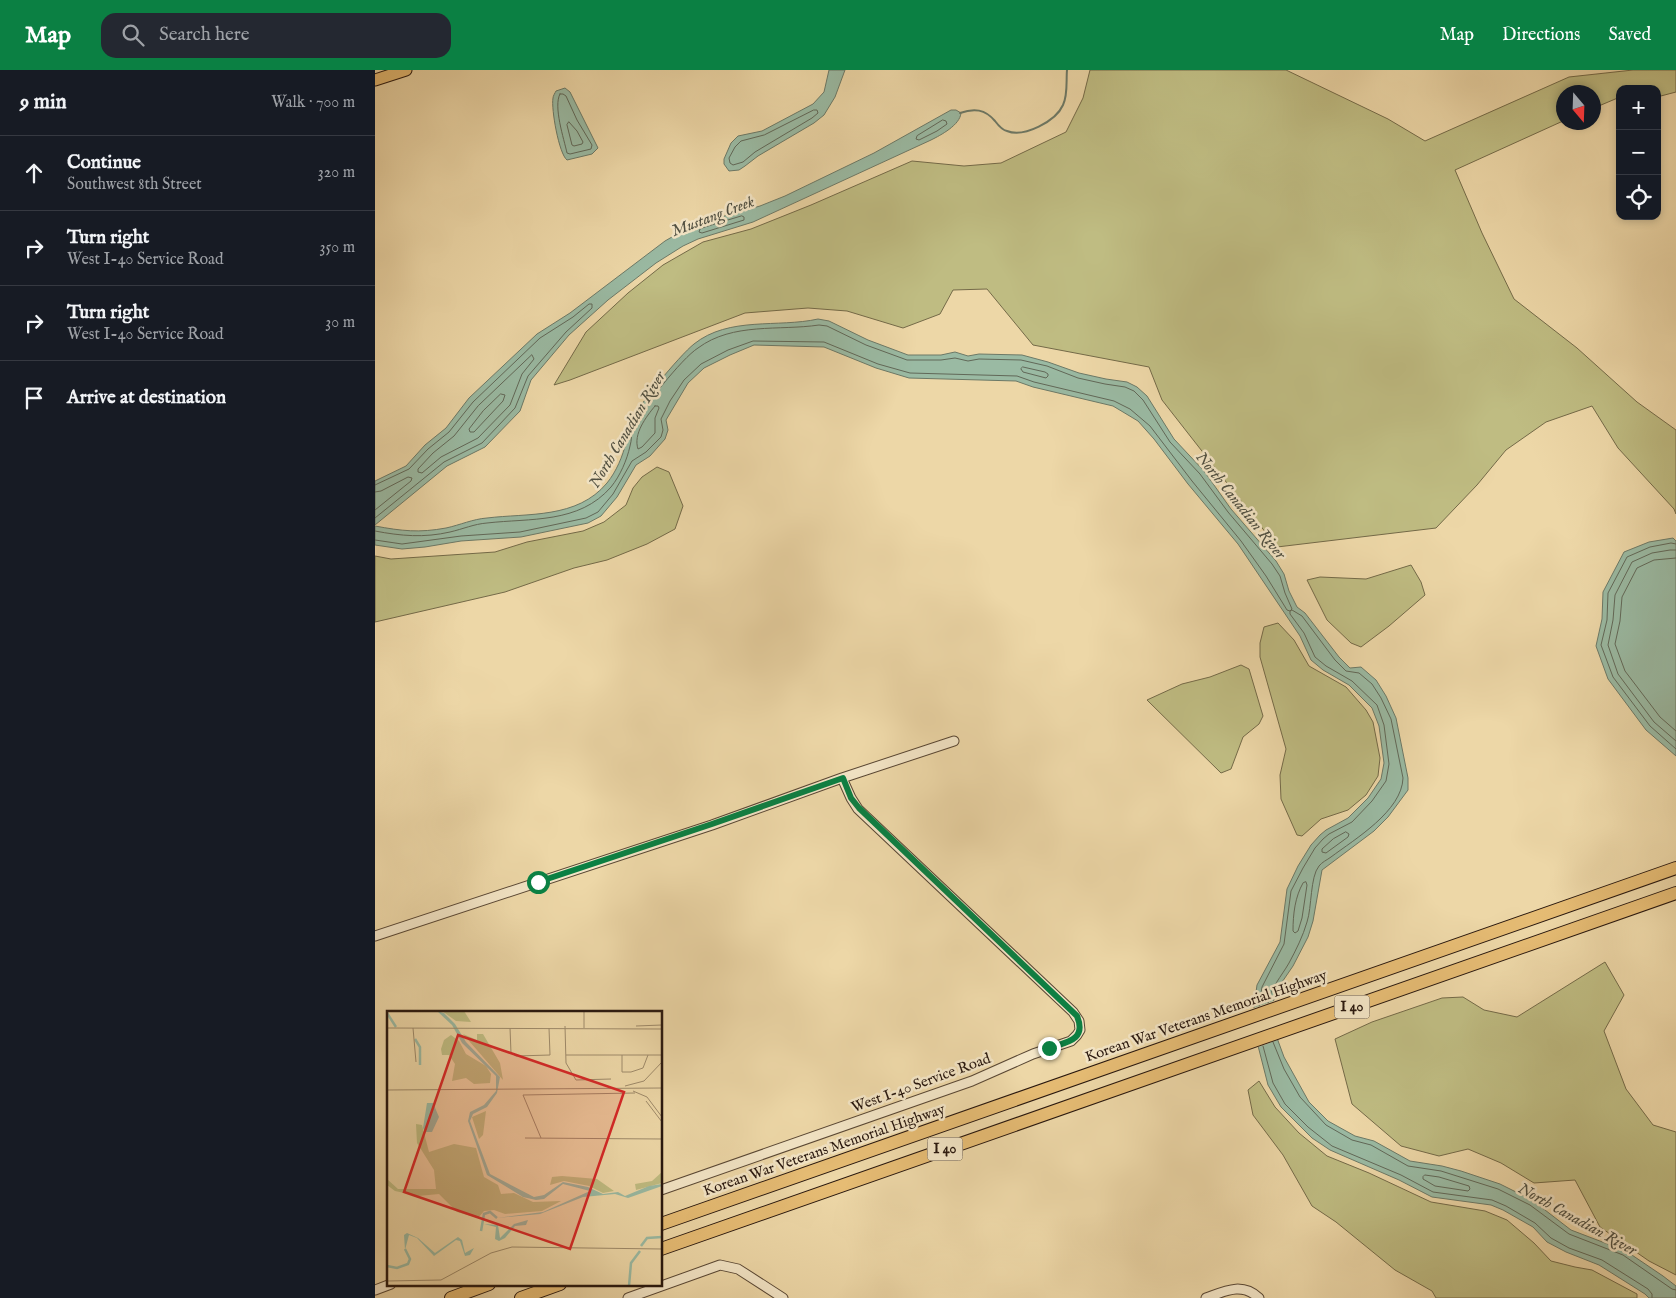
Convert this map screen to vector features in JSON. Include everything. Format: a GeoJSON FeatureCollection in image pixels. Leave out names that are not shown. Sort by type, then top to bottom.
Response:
{"type":"FeatureCollection","features":[{"type":"Feature","properties":{"kind":"highway","name":"Korean War Veterans Memorial Highway"},"geometry":{"type":"LineString","coordinates":[[663,1223],[1676,868]]}},
{"type":"Feature","properties":{"kind":"highway","name":"I 40"},"geometry":{"type":"LineString","coordinates":[[663,1248],[1676,893]]}},
{"type":"Feature","properties":{"kind":"highway"},"geometry":{"type":"LineString","coordinates":[[451,1298],[484,1286]]}},
{"type":"Feature","properties":{"kind":"highway"},"geometry":{"type":"LineString","coordinates":[[521,1298],[554,1286]]}},
{"type":"Feature","properties":{"kind":"main road"},"geometry":{"type":"LineString","coordinates":[[375,80],[406,70]]}},
{"type":"Feature","properties":{"kind":"street"},"geometry":{"type":"LineString","coordinates":[[375,936],[720,822],[954,741]]}},
{"type":"Feature","properties":{"kind":"street","name":"West I-40 Service Road"},"geometry":{"type":"LineString","coordinates":[[663,1189],[972,1081],[1033,1054],[1071,1040],[1080,1030],[1079,1021],[1073,1012],[859,808],[851,798],[843,778]]}},
{"type":"Feature","properties":{"kind":"street"},"geometry":{"type":"LineString","coordinates":[[663,1285],[720,1265],[738,1269],[783,1298]]}},
{"type":"Feature","properties":{"kind":"street"},"geometry":{"type":"LineString","coordinates":[[375,1290],[387,1286]]}},
{"type":"Feature","properties":{"kind":"street"},"geometry":{"type":"LineString","coordinates":[[628,1298],[661,1286]]}},
{"type":"Feature","properties":{"kind":"street"},"geometry":{"type":"LineString","coordinates":[[1206,1298],[1238,1288],[1246,1289],[1257,1295]]}},
{"type":"Feature","properties":{"kind":"shaded area"},"geometry":{"type":"Polygon","coordinates":[[[1090,70],[1286,70],[1388,119],[1425,141],[1569,77],[1633,70],[1676,70],[1676,92],[1661,96],[1661,85],[1616,85],[1616,99],[1601,105],[1601,85],[1556,85],[1556,124],[1455,170],[1482,233],[1514,299],[1577,348],[1637,402],[1676,430],[1676,514],[1674,509],[1618,448],[1592,406],[1546,422],[1506,450],[1477,485],[1436,528],[1277,547],[1162,400],[1149,367],[1033,345],[987,289],[953,290],[940,314],[903,328],[847,311],[808,308],[745,313],[554,385],[586,332],[628,293],[663,265],[703,242],[751,229],[912,161],[964,166],[1001,163],[1066,132],[1083,98],[1090,70]]]}},
{"type":"Feature","properties":{"kind":"shaded area"},"geometry":{"type":"Polygon","coordinates":[[[657,467],[669,472],[683,506],[675,529],[647,544],[607,560],[574,568],[505,592],[375,622],[375,556],[391,559],[495,552],[527,542],[583,531],[604,522],[626,505],[633,488],[642,477],[657,467]]]}},
{"type":"Feature","properties":{"kind":"shaded area"},"geometry":{"type":"Polygon","coordinates":[[[1411,565],[1421,582],[1425,595],[1361,647],[1351,643],[1327,620],[1307,580],[1320,577],[1366,579],[1411,565]]]}},
{"type":"Feature","properties":{"kind":"shaded area"},"geometry":{"type":"Polygon","coordinates":[[[1278,623],[1294,640],[1309,666],[1346,687],[1366,710],[1373,722],[1380,758],[1378,776],[1366,795],[1348,810],[1321,819],[1302,836],[1297,835],[1281,799],[1280,775],[1286,749],[1260,657],[1260,643],[1264,627],[1278,623]]]}},
{"type":"Feature","properties":{"kind":"shaded area"},"geometry":{"type":"Polygon","coordinates":[[[1241,665],[1249,669],[1263,716],[1259,724],[1243,737],[1231,769],[1221,773],[1147,700],[1182,684],[1210,677],[1241,665]]]}},
{"type":"Feature","properties":{"kind":"shaded area"},"geometry":{"type":"Polygon","coordinates":[[[1605,962],[1624,995],[1604,1031],[1626,1089],[1653,1125],[1676,1132],[1676,1275],[1649,1261],[1600,1227],[1575,1180],[1534,1183],[1501,1163],[1468,1149],[1439,1156],[1401,1146],[1352,1104],[1335,1039],[1372,1022],[1442,998],[1463,997],[1484,1010],[1517,1017],[1605,962]]]}},
{"type":"Feature","properties":{"kind":"shaded area"},"geometry":{"type":"Polygon","coordinates":[[[1259,1081],[1275,1107],[1299,1133],[1327,1156],[1431,1202],[1485,1211],[1507,1220],[1534,1243],[1551,1261],[1592,1270],[1637,1294],[1637,1298],[1436,1298],[1432,1291],[1395,1270],[1336,1222],[1312,1206],[1283,1155],[1253,1115],[1248,1090],[1259,1081]]]}},
{"type":"Feature","properties":{"kind":"water"},"geometry":{"type":"Polygon","coordinates":[[[829,70],[845,70],[835,97],[824,115],[739,170],[729,171],[724,164],[724,159],[731,143],[738,136],[762,131],[813,104],[824,92],[829,70]]]}},
{"type":"Feature","properties":{"kind":"water"},"geometry":{"type":"Polygon","coordinates":[[[565,88],[570,92],[598,148],[592,154],[567,160],[561,149],[554,121],[553,104],[553,97],[556,91],[565,88]]]}},
{"type":"Feature","properties":{"kind":"water"},"geometry":{"type":"Polygon","coordinates":[[[951,110],[961,113],[960,117],[949,129],[935,138],[753,222],[698,239],[656,263],[608,300],[569,335],[531,380],[520,411],[485,447],[447,466],[375,525],[375,481],[406,466],[425,445],[446,428],[469,398],[537,334],[570,313],[665,241],[703,222],[760,206],[785,196],[874,153],[951,110]]]}},
{"type":"Feature","properties":{"kind":"water","name":"North Canadian River"},"geometry":{"type":"Polygon","coordinates":[[[818,319],[829,321],[868,340],[908,355],[941,355],[955,352],[968,356],[979,354],[1022,355],[1079,373],[1127,382],[1137,387],[1147,396],[1174,439],[1204,471],[1231,509],[1276,561],[1284,574],[1289,591],[1297,607],[1305,613],[1339,657],[1350,668],[1361,667],[1376,680],[1396,718],[1408,778],[1408,790],[1388,817],[1374,831],[1322,870],[1313,921],[1308,937],[1293,966],[1278,988],[1272,1005],[1273,1027],[1284,1057],[1309,1102],[1328,1121],[1355,1136],[1374,1141],[1410,1161],[1461,1171],[1500,1184],[1532,1200],[1571,1230],[1626,1251],[1663,1276],[1676,1286],[1676,1298],[1649,1298],[1599,1265],[1547,1242],[1533,1227],[1503,1210],[1491,1205],[1432,1197],[1399,1180],[1330,1150],[1312,1138],[1281,1107],[1268,1085],[1255,1034],[1254,1006],[1257,985],[1280,942],[1287,889],[1298,866],[1311,845],[1320,835],[1348,818],[1368,798],[1381,779],[1384,763],[1379,726],[1372,708],[1349,685],[1323,670],[1311,660],[1300,636],[1238,544],[1188,484],[1154,439],[1138,421],[1113,406],[1033,387],[1016,381],[909,378],[876,368],[824,347],[754,345],[704,368],[688,383],[666,420],[668,430],[665,439],[650,456],[636,465],[617,497],[601,516],[588,523],[521,537],[461,541],[425,547],[402,549],[375,545],[375,526],[411,531],[436,530],[482,519],[551,512],[567,509],[581,503],[595,495],[610,479],[623,453],[627,429],[638,409],[678,359],[694,344],[708,335],[738,326],[803,322],[818,319]]]}},
{"type":"Feature","properties":{"kind":"water"},"geometry":{"type":"Polygon","coordinates":[[[1673,538],[1676,541],[1676,756],[1646,730],[1608,679],[1596,646],[1602,619],[1603,592],[1624,552],[1649,542],[1673,538]]]}},
{"type":"Feature","properties":{"kind":"pier"},"geometry":{"type":"Polygon","coordinates":[[[1276,1000],[1274,1017],[1280,1039],[1256,1048],[1251,1009],[1276,1000]]]}},
{"type":"Feature","properties":{"kind":"waterway","name":"Mustang Creek"},"geometry":{"type":"LineString","coordinates":[[960,113],[970,110],[983,112],[991,117],[1000,127],[1014,133],[1039,127],[1054,117],[1065,101],[1067,70]]}},
{"type":"Feature","properties":{"kind":"route"},"geometry":{"type":"LineString","coordinates":[[538,882],[752,811],[843,778],[851,798],[867,817],[1077,1016],[1080,1030],[1075,1038],[1049,1048]]}}]}
